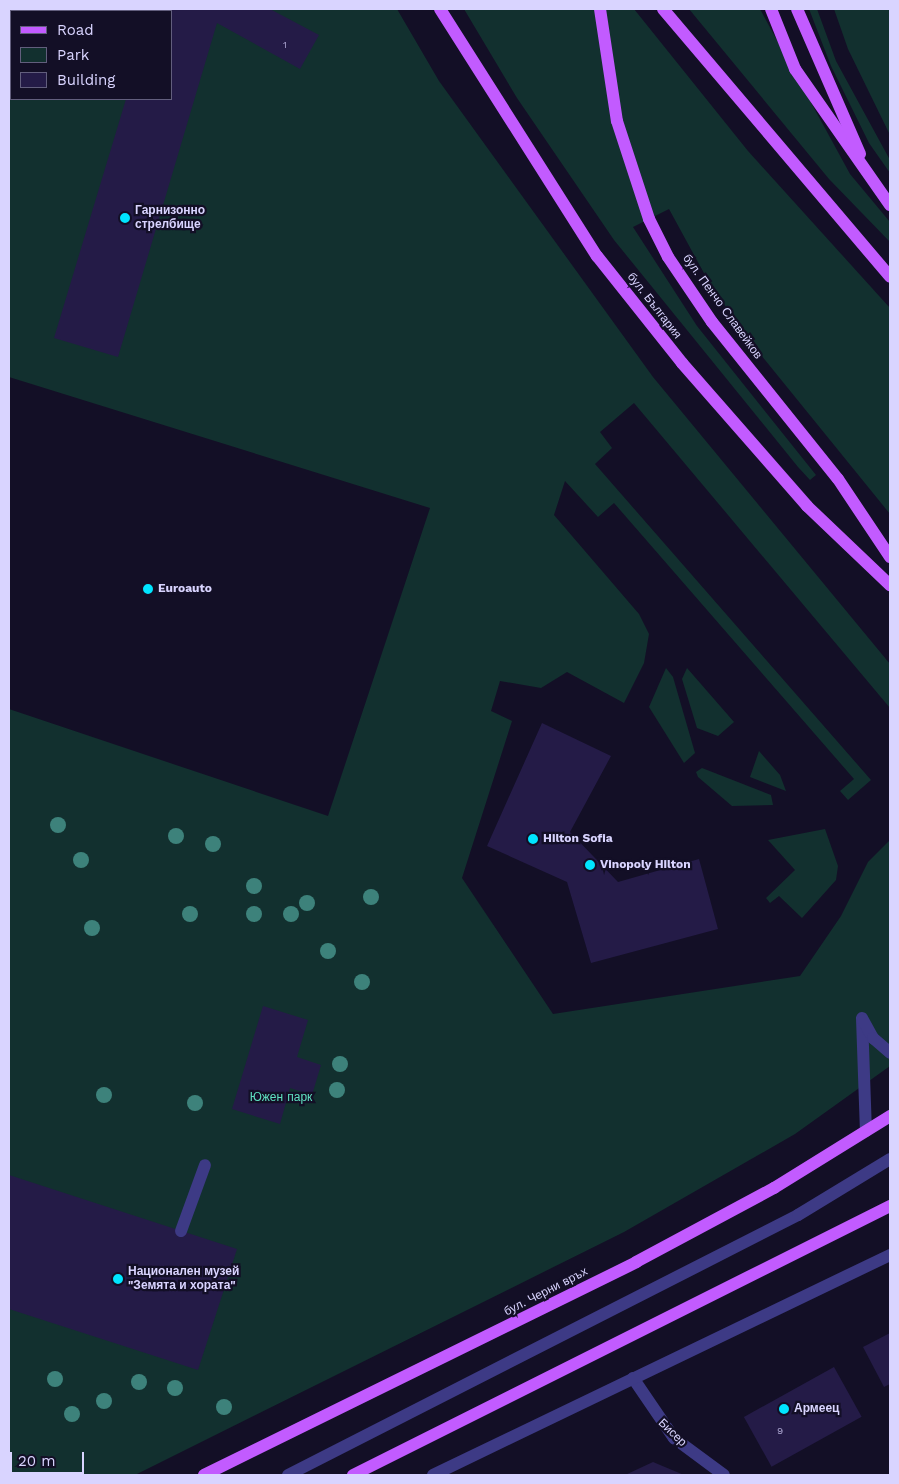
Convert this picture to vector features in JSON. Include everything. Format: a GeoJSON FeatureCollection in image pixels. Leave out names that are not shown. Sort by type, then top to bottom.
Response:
{"type":"FeatureCollection","features":[{"type":"Feature","properties":{"kind":"main road","name":"бул. България"},"geometry":{"type":"LineString","coordinates":[[440,9],[597,256],[682,363],[807,506],[890,585]]}},
{"type":"Feature","properties":{"kind":"main road","name":"бул. Пенчо Славейков"},"geometry":{"type":"LineString","coordinates":[[600,9],[617,121],[649,219],[668,256],[712,322],[838,479],[890,557]]}},
{"type":"Feature","properties":{"kind":"main road"},"geometry":{"type":"LineString","coordinates":[[662,9],[890,277]]}},
{"type":"Feature","properties":{"kind":"main road"},"geometry":{"type":"LineString","coordinates":[[771,9],[796,69],[875,186],[890,205]]}},
{"type":"Feature","properties":{"kind":"main road"},"geometry":{"type":"LineString","coordinates":[[797,9],[815,59],[875,186]]}},
{"type":"Feature","properties":{"kind":"main road","name":"бул. Черни връх"},"geometry":{"type":"LineString","coordinates":[[204,1475],[636,1262],[890,1116]]}},
{"type":"Feature","properties":{"kind":"main road"},"geometry":{"type":"LineString","coordinates":[[353,1475],[890,1206]]}},
{"type":"Feature","properties":{"kind":"street"},"geometry":{"type":"LineString","coordinates":[[866,1131],[862,1018],[873,1038],[890,1053]]}},
{"type":"Feature","properties":{"kind":"street"},"geometry":{"type":"LineString","coordinates":[[288,1475],[798,1215],[890,1160]]}},
{"type":"Feature","properties":{"kind":"street"},"geometry":{"type":"LineString","coordinates":[[181,1230],[205,1165]]}},
{"type":"Feature","properties":{"kind":"street"},"geometry":{"type":"LineString","coordinates":[[433,1475],[890,1255]]}},
{"type":"Feature","properties":{"kind":"street","name":"Бисер"},"geometry":{"type":"LineString","coordinates":[[633,1378],[663,1427],[724,1475]]}},
{"type":"Feature","properties":{"kind":"green space","name":"Южен парк"},"geometry":{"type":"Polygon","coordinates":[[[9,9],[397,9],[439,81],[653,377],[890,664],[890,708],[634,403],[600,432],[612,448],[595,464],[871,780],[848,800],[840,791],[854,779],[614,503],[598,517],[565,481],[554,515],[639,614],[649,634],[644,663],[624,703],[567,672],[541,688],[500,681],[491,711],[512,721],[462,878],[553,1014],[800,976],[841,916],[868,862],[890,840],[890,1066],[795,1134],[624,1232],[135,1475],[9,1475],[9,709],[328,816],[430,508],[9,377],[9,9]]]}},
{"type":"Feature","properties":{"kind":"green space"},"geometry":{"type":"Polygon","coordinates":[[[464,9],[634,9],[748,151],[890,308],[890,514],[757,350],[711,286],[669,209],[633,227],[697,326],[816,475],[810,480],[798,467],[614,240],[517,98],[464,9]]]}},
{"type":"Feature","properties":{"kind":"green space"},"geometry":{"type":"Polygon","coordinates":[[[689,9],[760,9],[850,174],[890,222],[890,242],[829,179],[689,9]]]}},
{"type":"Feature","properties":{"kind":"green space"},"geometry":{"type":"Polygon","coordinates":[[[809,9],[817,9],[836,61],[890,160],[890,173],[869,143],[831,66],[809,9]]]}},
{"type":"Feature","properties":{"kind":"green space"},"geometry":{"type":"Polygon","coordinates":[[[834,9],[890,9],[890,135],[848,49],[834,9]]]}},
{"type":"Feature","properties":{"kind":"green space"},"geometry":{"type":"Polygon","coordinates":[[[666,668],[673,677],[695,753],[684,763],[649,707],[666,668]]]}},
{"type":"Feature","properties":{"kind":"green space"},"geometry":{"type":"Polygon","coordinates":[[[687,668],[734,722],[718,736],[697,728],[682,679],[687,668]]]}},
{"type":"Feature","properties":{"kind":"green space"},"geometry":{"type":"Polygon","coordinates":[[[759,751],[780,775],[786,791],[750,777],[759,751]]]}},
{"type":"Feature","properties":{"kind":"green space"},"geometry":{"type":"Polygon","coordinates":[[[702,768],[771,795],[773,805],[732,806],[698,777],[696,772],[702,768]]]}},
{"type":"Feature","properties":{"kind":"green space"},"geometry":{"type":"Polygon","coordinates":[[[825,829],[838,866],[836,880],[802,918],[779,896],[770,903],[766,898],[795,870],[768,840],[825,829]]]}},
{"type":"Feature","properties":{"kind":"building","name":"Гарнизонно стрелбище"},"geometry":{"type":"Polygon","coordinates":[[[152,9],[270,9],[319,35],[300,69],[217,23],[118,357],[54,338],[126,100],[172,100],[172,10],[152,9]]]}},
{"type":"Feature","properties":{"kind":"building","name":"Hilton Sofia"},"geometry":{"type":"Polygon","coordinates":[[[542,723],[611,756],[570,832],[618,882],[699,859],[718,929],[591,963],[567,882],[487,846],[542,723]]]}},
{"type":"Feature","properties":{"kind":"building"},"geometry":{"type":"Polygon","coordinates":[[[263,1006],[308,1020],[297,1057],[321,1065],[312,1095],[290,1088],[280,1124],[232,1109],[263,1006]]]}},
{"type":"Feature","properties":{"kind":"building","name":"Национален музей \"Земята и хората\""},"geometry":{"type":"Polygon","coordinates":[[[9,1175],[237,1249],[198,1370],[9,1309],[9,1175]]]}},
{"type":"Feature","properties":{"kind":"building"},"geometry":{"type":"Polygon","coordinates":[[[890,1333],[890,1384],[884,1387],[863,1347],[890,1333]]]}},
{"type":"Feature","properties":{"kind":"building"},"geometry":{"type":"Polygon","coordinates":[[[834,1367],[862,1417],[772,1467],[744,1417],[834,1367]]]}},
{"type":"Feature","properties":{"kind":"building"},"geometry":{"type":"Polygon","coordinates":[[[653,1462],[684,1475],[625,1475],[653,1462]]]}},
{"type":"Feature","properties":{"kind":"place","name":"Гарнизонно стрелбище"},"geometry":{"type":"Point","coordinates":[125,218]}},
{"type":"Feature","properties":{"kind":"place","name":"Euroauto"},"geometry":{"type":"Point","coordinates":[148,589]}},
{"type":"Feature","properties":{"kind":"place","name":"Hilton Sofia"},"geometry":{"type":"Point","coordinates":[533,839]}},
{"type":"Feature","properties":{"kind":"place","name":"Vinopoly Hilton"},"geometry":{"type":"Point","coordinates":[590,865]}},
{"type":"Feature","properties":{"kind":"place","name":"Национален музей \"Земята и хората\""},"geometry":{"type":"Point","coordinates":[118,1279]}},
{"type":"Feature","properties":{"kind":"place","name":"Армеец"},"geometry":{"type":"Point","coordinates":[784,1409]}}]}
